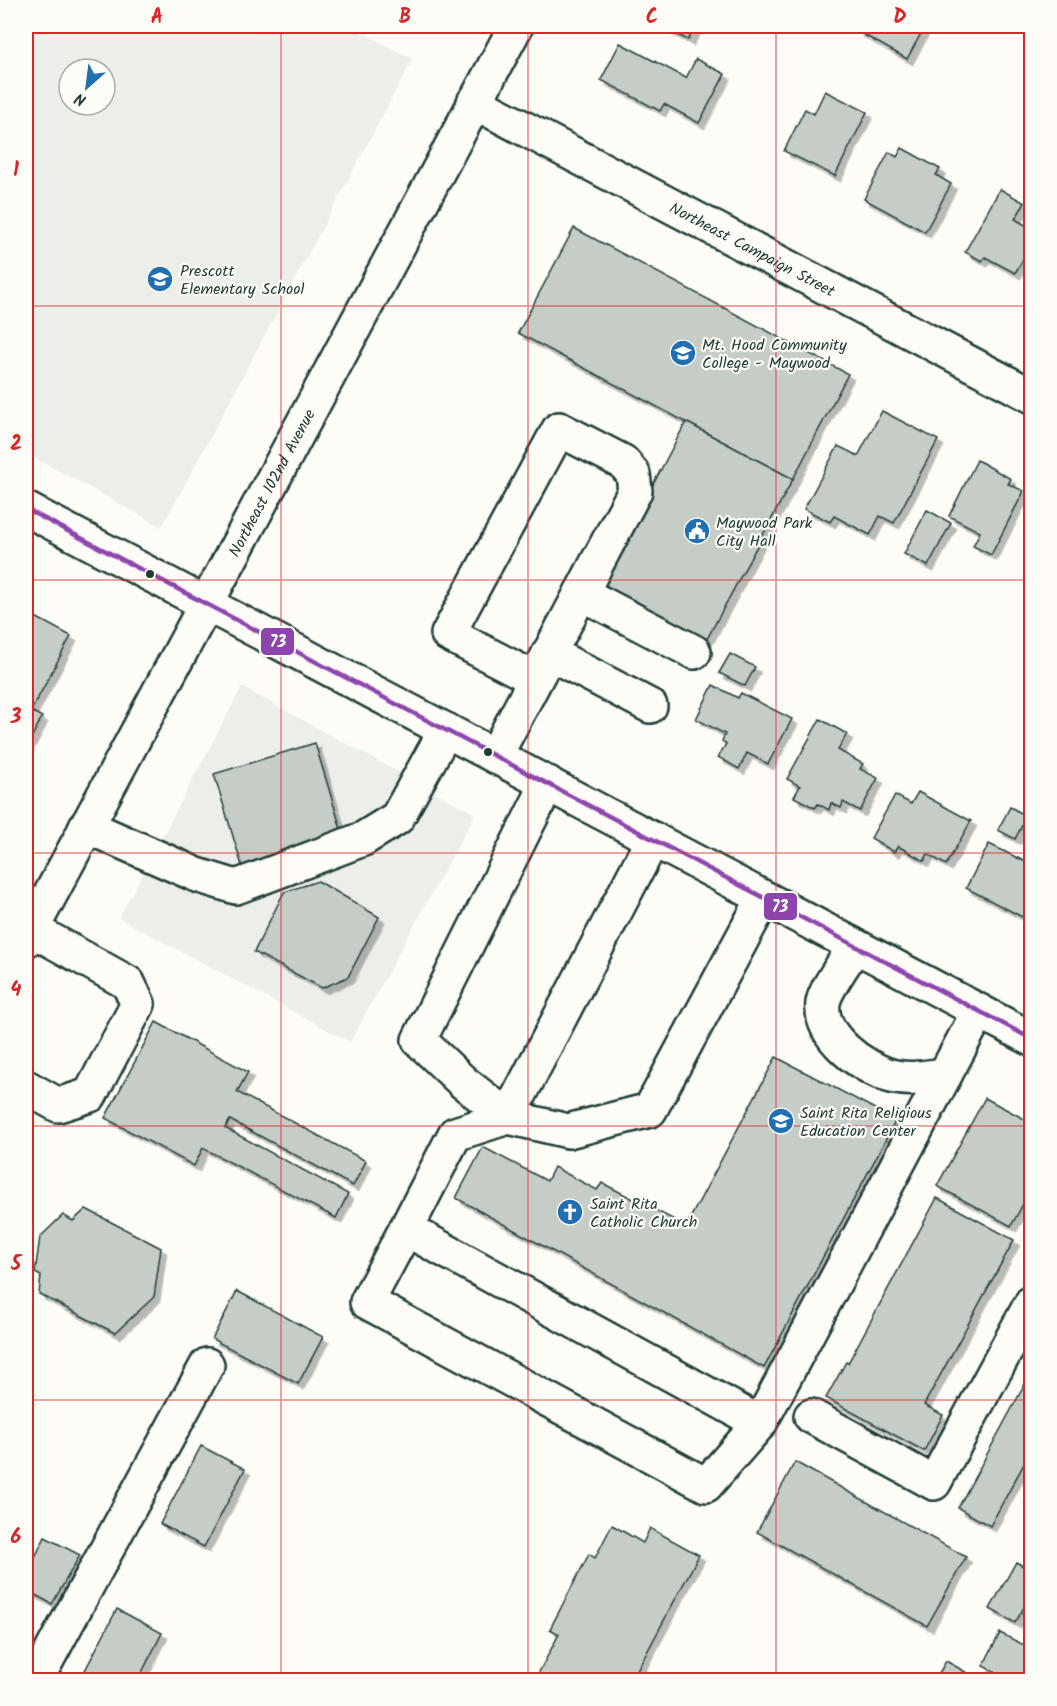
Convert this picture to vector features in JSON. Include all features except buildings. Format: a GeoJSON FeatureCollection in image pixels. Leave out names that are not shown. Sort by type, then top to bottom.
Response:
{"type":"FeatureCollection","features":[{"type":"Feature","properties":{"kind":"street","name":"Northeast 102nd Avenue"},"geometry":{"type":"LineString","coordinates":[[30,924],[86,826],[516,26]]}},
{"type":"Feature","properties":{"kind":"street","name":"Northeast Campaign Street"},"geometry":{"type":"LineString","coordinates":[[474,102],[1032,396]]}},
{"type":"Feature","properties":{"kind":"street"},"geometry":{"type":"LineString","coordinates":[[495,756],[542,666],[635,491],[633,474],[623,462],[559,429],[448,634],[542,666],[650,706]]}},
{"type":"Feature","properties":{"kind":"street"},"geometry":{"type":"LineString","coordinates":[[26,509],[1032,1039]]}},
{"type":"Feature","properties":{"kind":"street"},"geometry":{"type":"LineString","coordinates":[[581,593],[694,652]]}},
{"type":"Feature","properties":{"kind":"street"},"geometry":{"type":"LineString","coordinates":[[86,826],[197,875],[236,887],[363,839],[397,818],[446,730]]}},
{"type":"Feature","properties":{"kind":"street"},"geometry":{"type":"LineString","coordinates":[[548,783],[419,1040],[463,1082],[508,1117],[568,1131],[650,1110],[764,898]]}},
{"type":"Feature","properties":{"kind":"street"},"geometry":{"type":"LineString","coordinates":[[653,839],[508,1117],[455,1134],[367,1302],[706,1485],[760,1423],[979,1011]]}},
{"type":"Feature","properties":{"kind":"street"},"geometry":{"type":"LineString","coordinates":[[26,1087],[58,1105],[90,1095],[138,1004],[128,983],[30,924]]}},
{"type":"Feature","properties":{"kind":"street"},"geometry":{"type":"LineString","coordinates":[[854,946],[823,1002],[825,1017],[832,1032],[847,1051],[870,1067],[891,1076],[914,1079],[945,1075]]}},
{"type":"Feature","properties":{"kind":"street"},"geometry":{"type":"LineString","coordinates":[[406,1229],[760,1423]]}},
{"type":"Feature","properties":{"kind":"street"},"geometry":{"type":"LineString","coordinates":[[811,1416],[934,1483],[1032,1302]]}},
{"type":"Feature","properties":{"kind":"street"},"geometry":{"type":"LineString","coordinates":[[36,1680],[207,1365]]}},
{"type":"Feature","properties":{"kind":"shaded area","name":"Prescott Elementary School"},"geometry":{"type":"Polygon","coordinates":[[[26,26],[349,26],[413,59],[162,527],[26,453],[26,26]]]}},
{"type":"Feature","properties":{"kind":"shaded area"},"geometry":{"type":"Polygon","coordinates":[[[242,687],[475,814],[350,1042],[119,918],[242,687]]]}},
{"type":"Feature","properties":{"kind":"transit line","name":"73"},"geometry":{"type":"LineString","coordinates":[[26,509],[1032,1039]]}},
{"type":"Feature","properties":{"kind":"place","name":"Prescott Elementary School"},"geometry":{"type":"Point","coordinates":[160,279]}},
{"type":"Feature","properties":{"kind":"place","name":"Mt. Hood Community College - Maywood"},"geometry":{"type":"Point","coordinates":[683,353]}},
{"type":"Feature","properties":{"kind":"place","name":"Maywood Park City Hall"},"geometry":{"type":"Point","coordinates":[697,531]}},
{"type":"Feature","properties":{"kind":"place","name":"Saint Rita Religious Education Center"},"geometry":{"type":"Point","coordinates":[781,1121]}},
{"type":"Feature","properties":{"kind":"place","name":"Saint Rita Catholic Church"},"geometry":{"type":"Point","coordinates":[570,1212]}}]}
